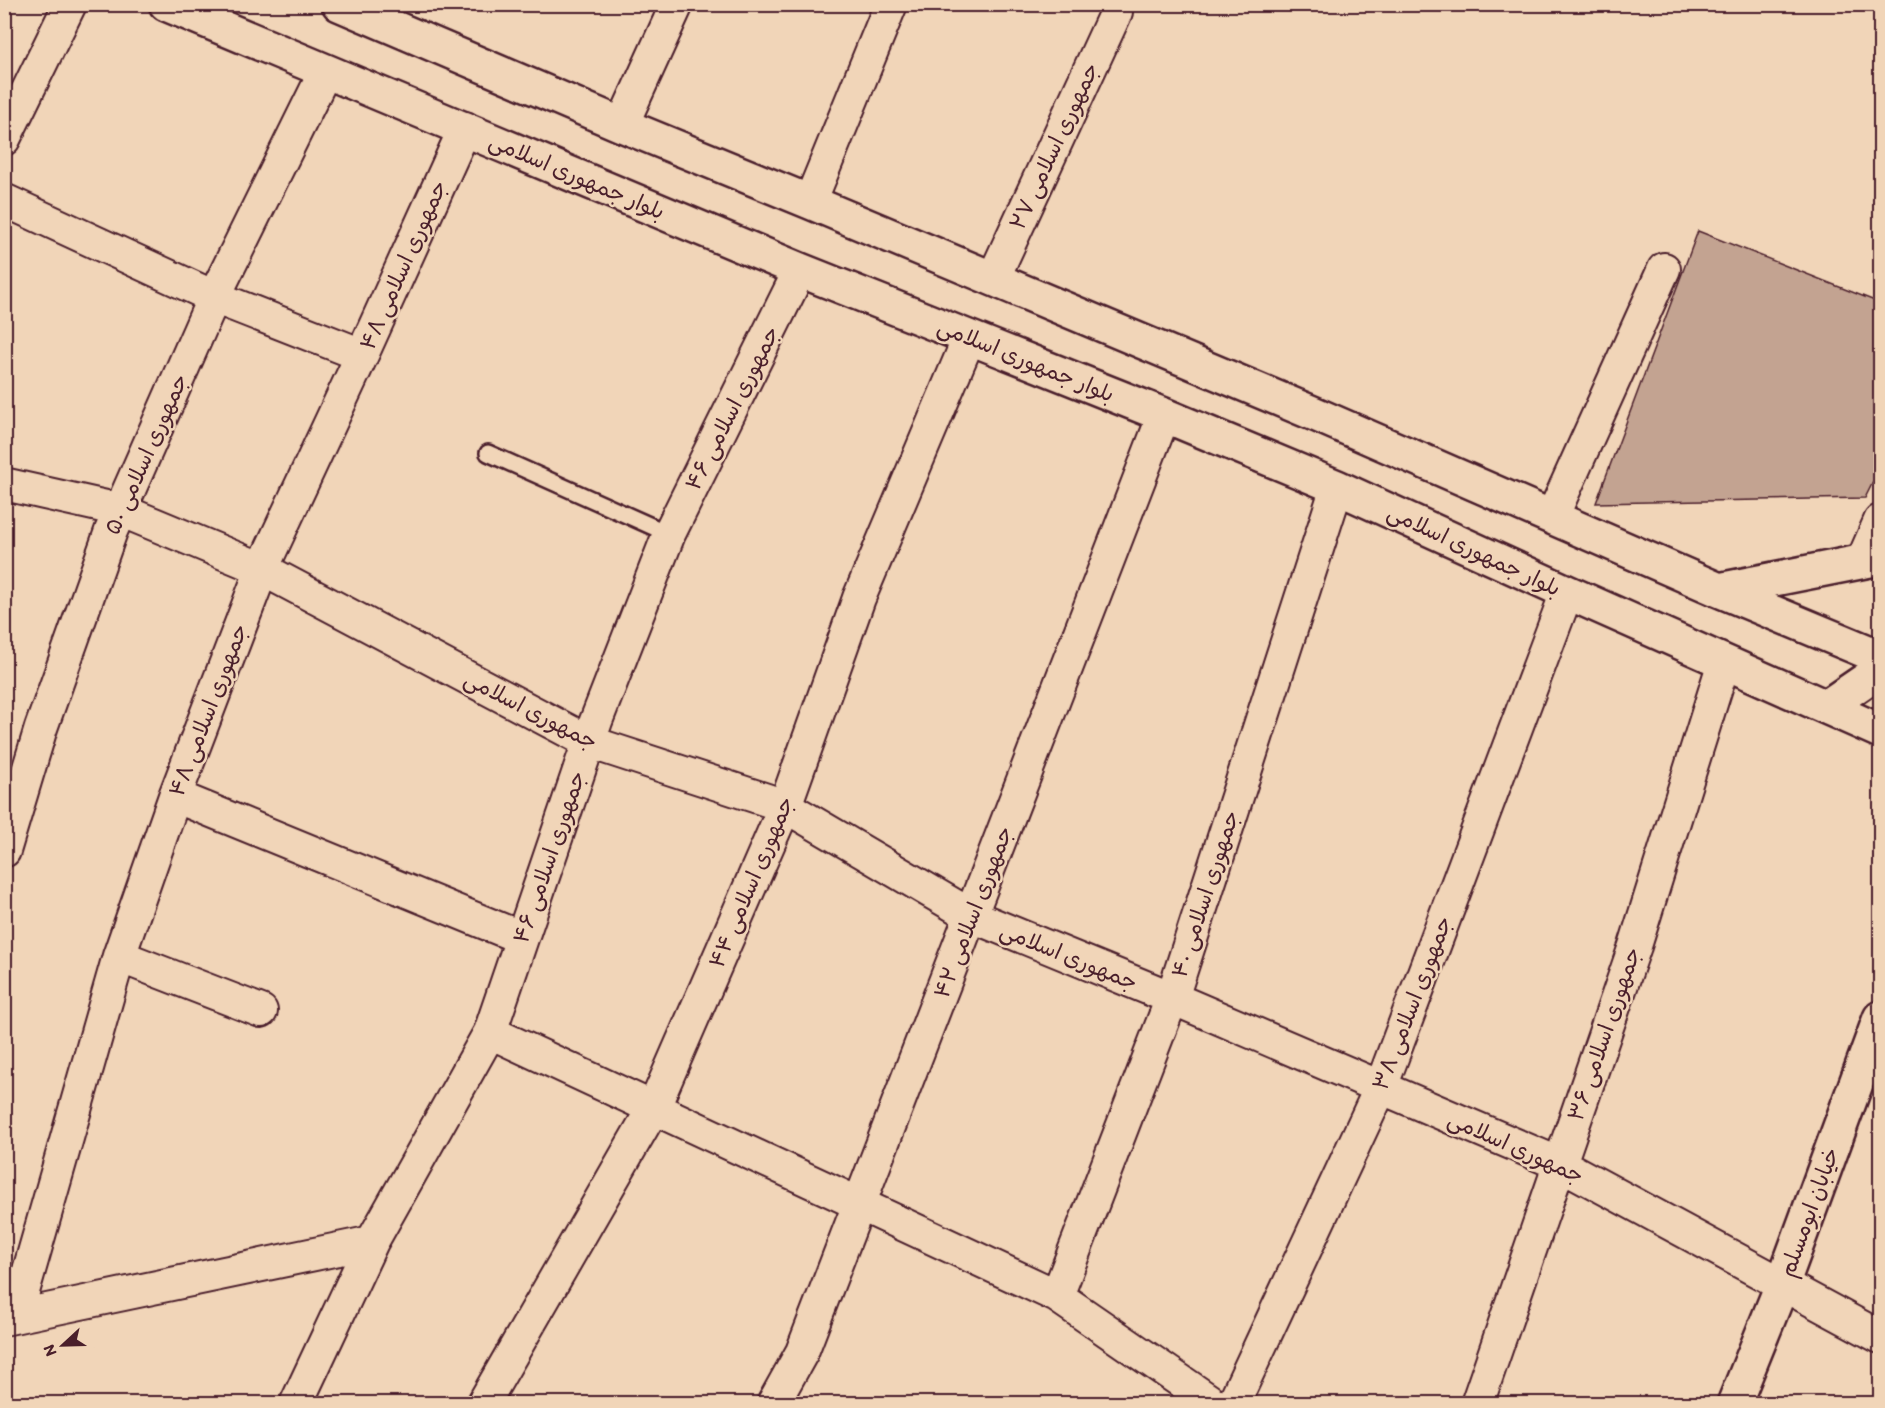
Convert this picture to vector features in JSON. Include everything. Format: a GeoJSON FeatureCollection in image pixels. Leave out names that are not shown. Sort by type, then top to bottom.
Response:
{"type":"FeatureCollection","features":[{"type":"Feature","properties":{"kind":"main road","name":"بلوار جمهوری اسلامی"},"geometry":{"type":"LineString","coordinates":[[166,4],[800,270],[1164,415],[1337,487],[1881,731]]}},
{"type":"Feature","properties":{"kind":"main road"},"geometry":{"type":"LineString","coordinates":[[357,8],[622,125],[1315,414],[1719,590],[1881,657]]}},
{"type":"Feature","properties":{"kind":"main road"},"geometry":{"type":"LineString","coordinates":[[1719,590],[1871,560]]}},
{"type":"Feature","properties":{"kind":"main road"},"geometry":{"type":"LineString","coordinates":[[1827,707],[1881,670]]}},
{"type":"Feature","properties":{"kind":"main road","name":"خیابان ابومسلم"},"geometry":{"type":"LineString","coordinates":[[1734,1404],[1782,1285],[1881,1018]]}},
{"type":"Feature","properties":{"kind":"street"},"geometry":{"type":"LineString","coordinates":[[4,139],[70,4]]}},
{"type":"Feature","properties":{"kind":"street"},"geometry":{"type":"LineString","coordinates":[[622,125],[677,4]]}},
{"type":"Feature","properties":{"kind":"street"},"geometry":{"type":"LineString","coordinates":[[810,202],[891,4]]}},
{"type":"Feature","properties":{"kind":"street","name":"جمهوری اسلامی ۲۷"},"geometry":{"type":"LineString","coordinates":[[993,279],[1116,12]]}},
{"type":"Feature","properties":{"kind":"street","name":"جمهوری اسلامی ۵۰"},"geometry":{"type":"LineString","coordinates":[[4,851],[41,728],[111,531],[214,297],[325,72]]}},
{"type":"Feature","properties":{"kind":"street","name":"جمهوری اسلامی ۴۸"},"geometry":{"type":"LineString","coordinates":[[10,1317],[119,956],[175,796],[262,569],[465,128]]}},
{"type":"Feature","properties":{"kind":"street"},"geometry":{"type":"LineString","coordinates":[[4,200],[214,297],[362,356]]}},
{"type":"Feature","properties":{"kind":"street"},"geometry":{"type":"LineString","coordinates":[[1552,518],[1664,269]]}},
{"type":"Feature","properties":{"kind":"street","name":"جمهوری اسلامی ۴۶"},"geometry":{"type":"LineString","coordinates":[[296,1404],[372,1242],[490,1032],[589,742],[669,534],[800,270]]}},
{"type":"Feature","properties":{"kind":"street","name":"جمهوری اسلامی ۴۴"},"geometry":{"type":"LineString","coordinates":[[483,1404],[654,1107],[785,806],[859,598],[969,338]]}},
{"type":"Feature","properties":{"kind":"street","name":"جمهوری اسلامی ۴۲"},"geometry":{"type":"LineString","coordinates":[[773,1404],[802,1352],[1164,415]]}},
{"type":"Feature","properties":{"kind":"street","name":"جمهوری اسلامی"},"geometry":{"type":"LineString","coordinates":[[4,484],[120,510],[262,569],[589,742],[785,806],[972,916],[1172,998],[1560,1164],[1881,1338]]}},
{"type":"Feature","properties":{"kind":"street","name":"جمهوری اسلامی ۴۰"},"geometry":{"type":"LineString","coordinates":[[1057,1296],[1172,998],[1337,487]]}},
{"type":"Feature","properties":{"kind":"street"},"geometry":{"type":"LineString","coordinates":[[1871,560],[1881,521]]}},
{"type":"Feature","properties":{"kind":"street","name":"جمهوری اسلامی ۳۸"},"geometry":{"type":"LineString","coordinates":[[1233,1404],[1381,1087],[1567,592]]}},
{"type":"Feature","properties":{"kind":"street","name":"جمهوری اسلامی ۳۶"},"geometry":{"type":"LineString","coordinates":[[1477,1404],[1635,946],[1724,662]]}},
{"type":"Feature","properties":{"kind":"street"},"geometry":{"type":"LineString","coordinates":[[175,796],[522,938]]}},
{"type":"Feature","properties":{"kind":"street"},"geometry":{"type":"LineString","coordinates":[[119,956],[261,1011]]}},
{"type":"Feature","properties":{"kind":"street"},"geometry":{"type":"LineString","coordinates":[[490,1032],[1057,1296],[1214,1404]]}},
{"type":"Feature","properties":{"kind":"street"},"geometry":{"type":"LineString","coordinates":[[10,1317],[372,1242]]}},
{"type":"Feature","properties":{"kind":"lane"},"geometry":{"type":"LineString","coordinates":[[488,453],[669,534]]}},
{"type":"Feature","properties":{"kind":"building"},"geometry":{"type":"Polygon","coordinates":[[[1698,231],[1880,303],[1880,468],[1865,498],[1596,503],[1698,231]]]}}]}
